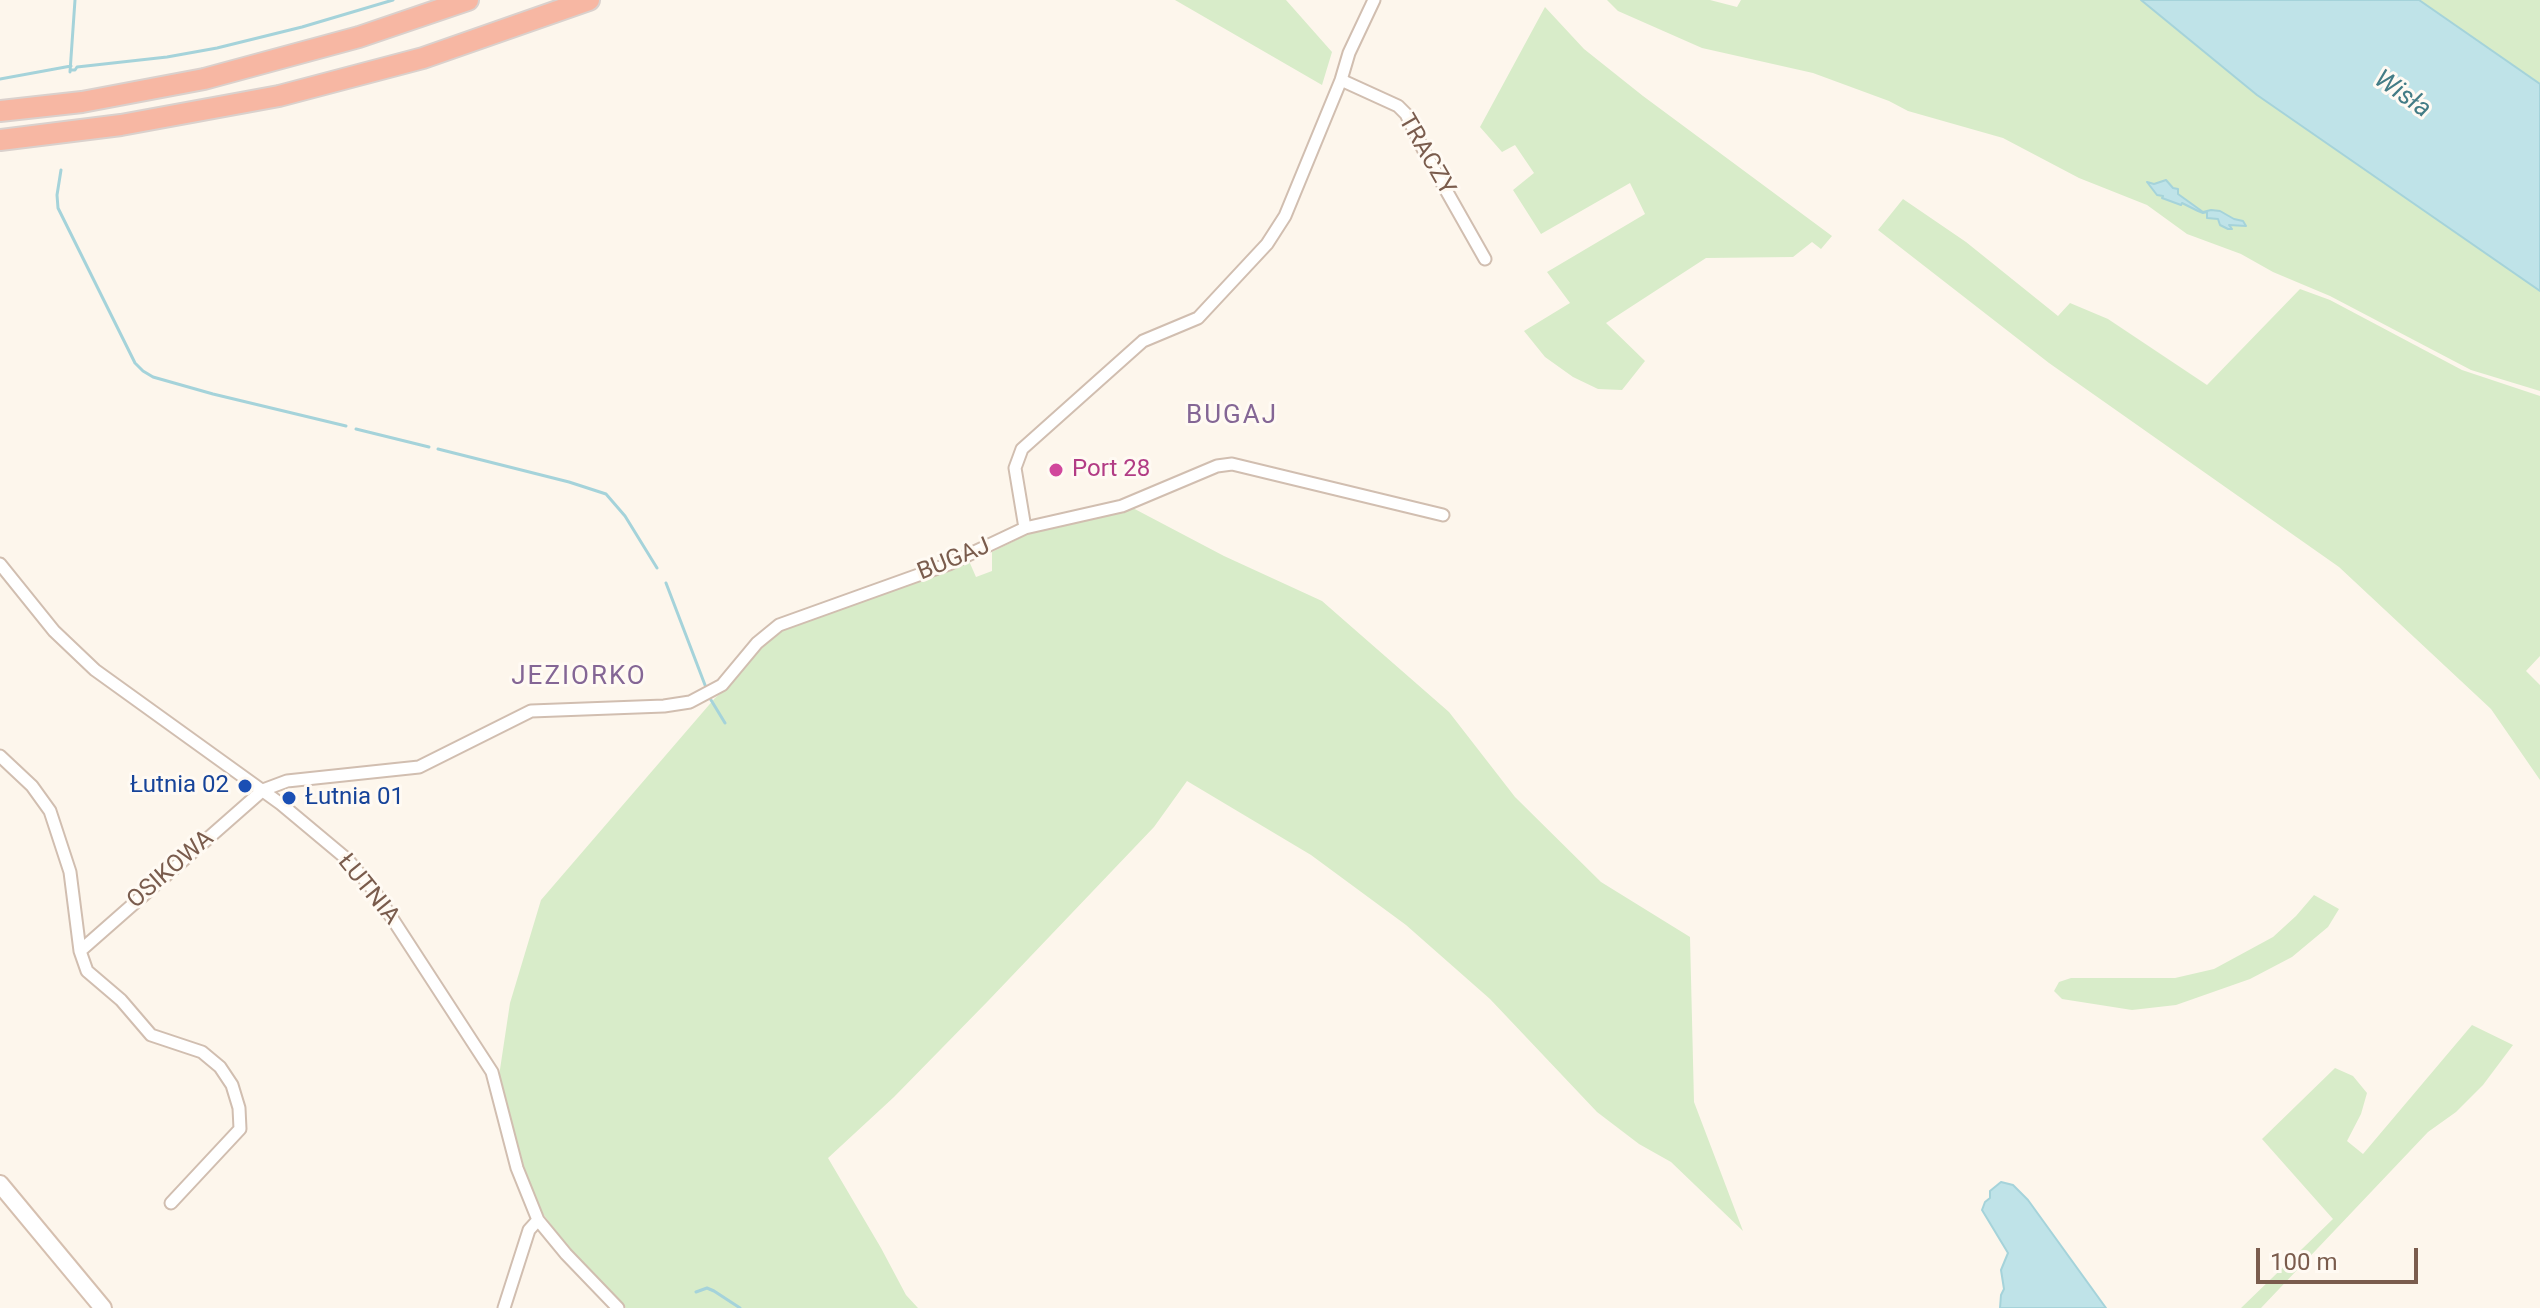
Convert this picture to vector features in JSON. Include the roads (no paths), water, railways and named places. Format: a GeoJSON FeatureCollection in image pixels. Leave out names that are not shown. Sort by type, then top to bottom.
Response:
{"type":"FeatureCollection","features":[{"type":"Feature","properties":{"kind":"highway"},"geometry":{"type":"LineString","coordinates":[[0,111],[82,102],[204,79],[359,37],[468,0]]}},
{"type":"Feature","properties":{"kind":"highway"},"geometry":{"type":"LineString","coordinates":[[0,140],[121,125],[293,92],[423,58],[589,0]]}},
{"type":"Feature","properties":{"kind":"street"},"geometry":{"type":"LineString","coordinates":[[1025,528],[1015,468],[1022,449],[1143,341],[1198,318],[1267,244],[1285,216],[1352,46],[1374,0]]}},
{"type":"Feature","properties":{"kind":"street","name":"TRACZY"},"geometry":{"type":"LineString","coordinates":[[1341,80],[1398,106],[1406,114],[1485,259]]}},
{"type":"Feature","properties":{"kind":"street","name":"BUGAJ"},"geometry":{"type":"LineString","coordinates":[[263,790],[287,781],[426,765],[496,726],[531,711],[664,706],[690,702],[722,685],[757,643],[779,625],[949,564],[1025,528],[1122,506],[1194,475],[1232,464],[1443,515]]}},
{"type":"Feature","properties":{"kind":"street","name":"ŁUTNIA"},"geometry":{"type":"LineString","coordinates":[[0,564],[54,631],[95,670],[263,790],[348,860],[375,892],[492,1072],[517,1168],[538,1220],[618,1308]]}},
{"type":"Feature","properties":{"kind":"street"},"geometry":{"type":"LineString","coordinates":[[0,756],[32,786],[50,811],[70,872],[80,951],[87,971],[121,1000],[151,1035],[202,1052],[220,1067],[232,1085],[239,1108],[240,1129],[171,1203]]}},
{"type":"Feature","properties":{"kind":"street","name":"OSIKOWA"},"geometry":{"type":"LineString","coordinates":[[80,951],[263,790]]}},
{"type":"Feature","properties":{"kind":"street"},"geometry":{"type":"LineString","coordinates":[[0,1184],[103,1308]]}},
{"type":"Feature","properties":{"kind":"street"},"geometry":{"type":"LineString","coordinates":[[504,1308],[529,1230],[538,1220]]}},
{"type":"Feature","properties":{"kind":"water","name":"Wisła"},"geometry":{"type":"Polygon","coordinates":[[[2141,0],[2419,0],[2540,84],[2540,291],[2257,95],[2141,0]]]}},
{"type":"Feature","properties":{"kind":"water"},"geometry":{"type":"Polygon","coordinates":[[[2166,180],[2178,189],[2178,194],[2203,212],[2220,211],[2243,221],[2246,226],[2229,225],[2232,229],[2228,229],[2220,225],[2218,219],[2207,218],[2207,212],[2203,213],[2162,198],[2147,182],[2154,184],[2166,180]]]}},
{"type":"Feature","properties":{"kind":"water"},"geometry":{"type":"Polygon","coordinates":[[[2001,1182],[2013,1185],[2028,1200],[2106,1308],[2000,1308],[2004,1289],[2001,1270],[2008,1253],[1982,1210],[1990,1198],[1990,1191],[2001,1182]]]}},
{"type":"Feature","properties":{"kind":"waterway"},"geometry":{"type":"LineString","coordinates":[[70,72],[75,0]]}},
{"type":"Feature","properties":{"kind":"waterway"},"geometry":{"type":"LineString","coordinates":[[70,70],[217,48],[393,0]]}},
{"type":"Feature","properties":{"kind":"waterway"},"geometry":{"type":"LineString","coordinates":[[0,79],[71,66]]}},
{"type":"Feature","properties":{"kind":"waterway"},"geometry":{"type":"LineString","coordinates":[[61,170],[58,208],[135,363],[143,371],[153,377],[213,394],[346,426]]}},
{"type":"Feature","properties":{"kind":"waterway"},"geometry":{"type":"LineString","coordinates":[[356,429],[429,447]]}},
{"type":"Feature","properties":{"kind":"waterway"},"geometry":{"type":"LineString","coordinates":[[438,449],[606,494],[625,516],[657,568]]}},
{"type":"Feature","properties":{"kind":"waterway"},"geometry":{"type":"LineString","coordinates":[[666,583],[705,685]]}},
{"type":"Feature","properties":{"kind":"waterway"},"geometry":{"type":"LineString","coordinates":[[711,700],[725,723]]}},
{"type":"Feature","properties":{"kind":"waterway"},"geometry":{"type":"LineString","coordinates":[[696,1292],[707,1288],[740,1308]]}},
{"type":"Feature","properties":{"kind":"place","name":"Port 28"},"geometry":{"type":"Point","coordinates":[1056,470]}},
{"type":"Feature","properties":{"kind":"place","name":"Łutnia 02"},"geometry":{"type":"Point","coordinates":[245,786]}},
{"type":"Feature","properties":{"kind":"place","name":"Łutnia 01"},"geometry":{"type":"Point","coordinates":[289,798]}},
{"type":"Feature","properties":{"kind":"district","name":"BUGAJ"},"geometry":{"type":"Point","coordinates":[1232,416]}},
{"type":"Feature","properties":{"kind":"district","name":"JEZIORKO"},"geometry":{"type":"Point","coordinates":[579,677]}}]}
